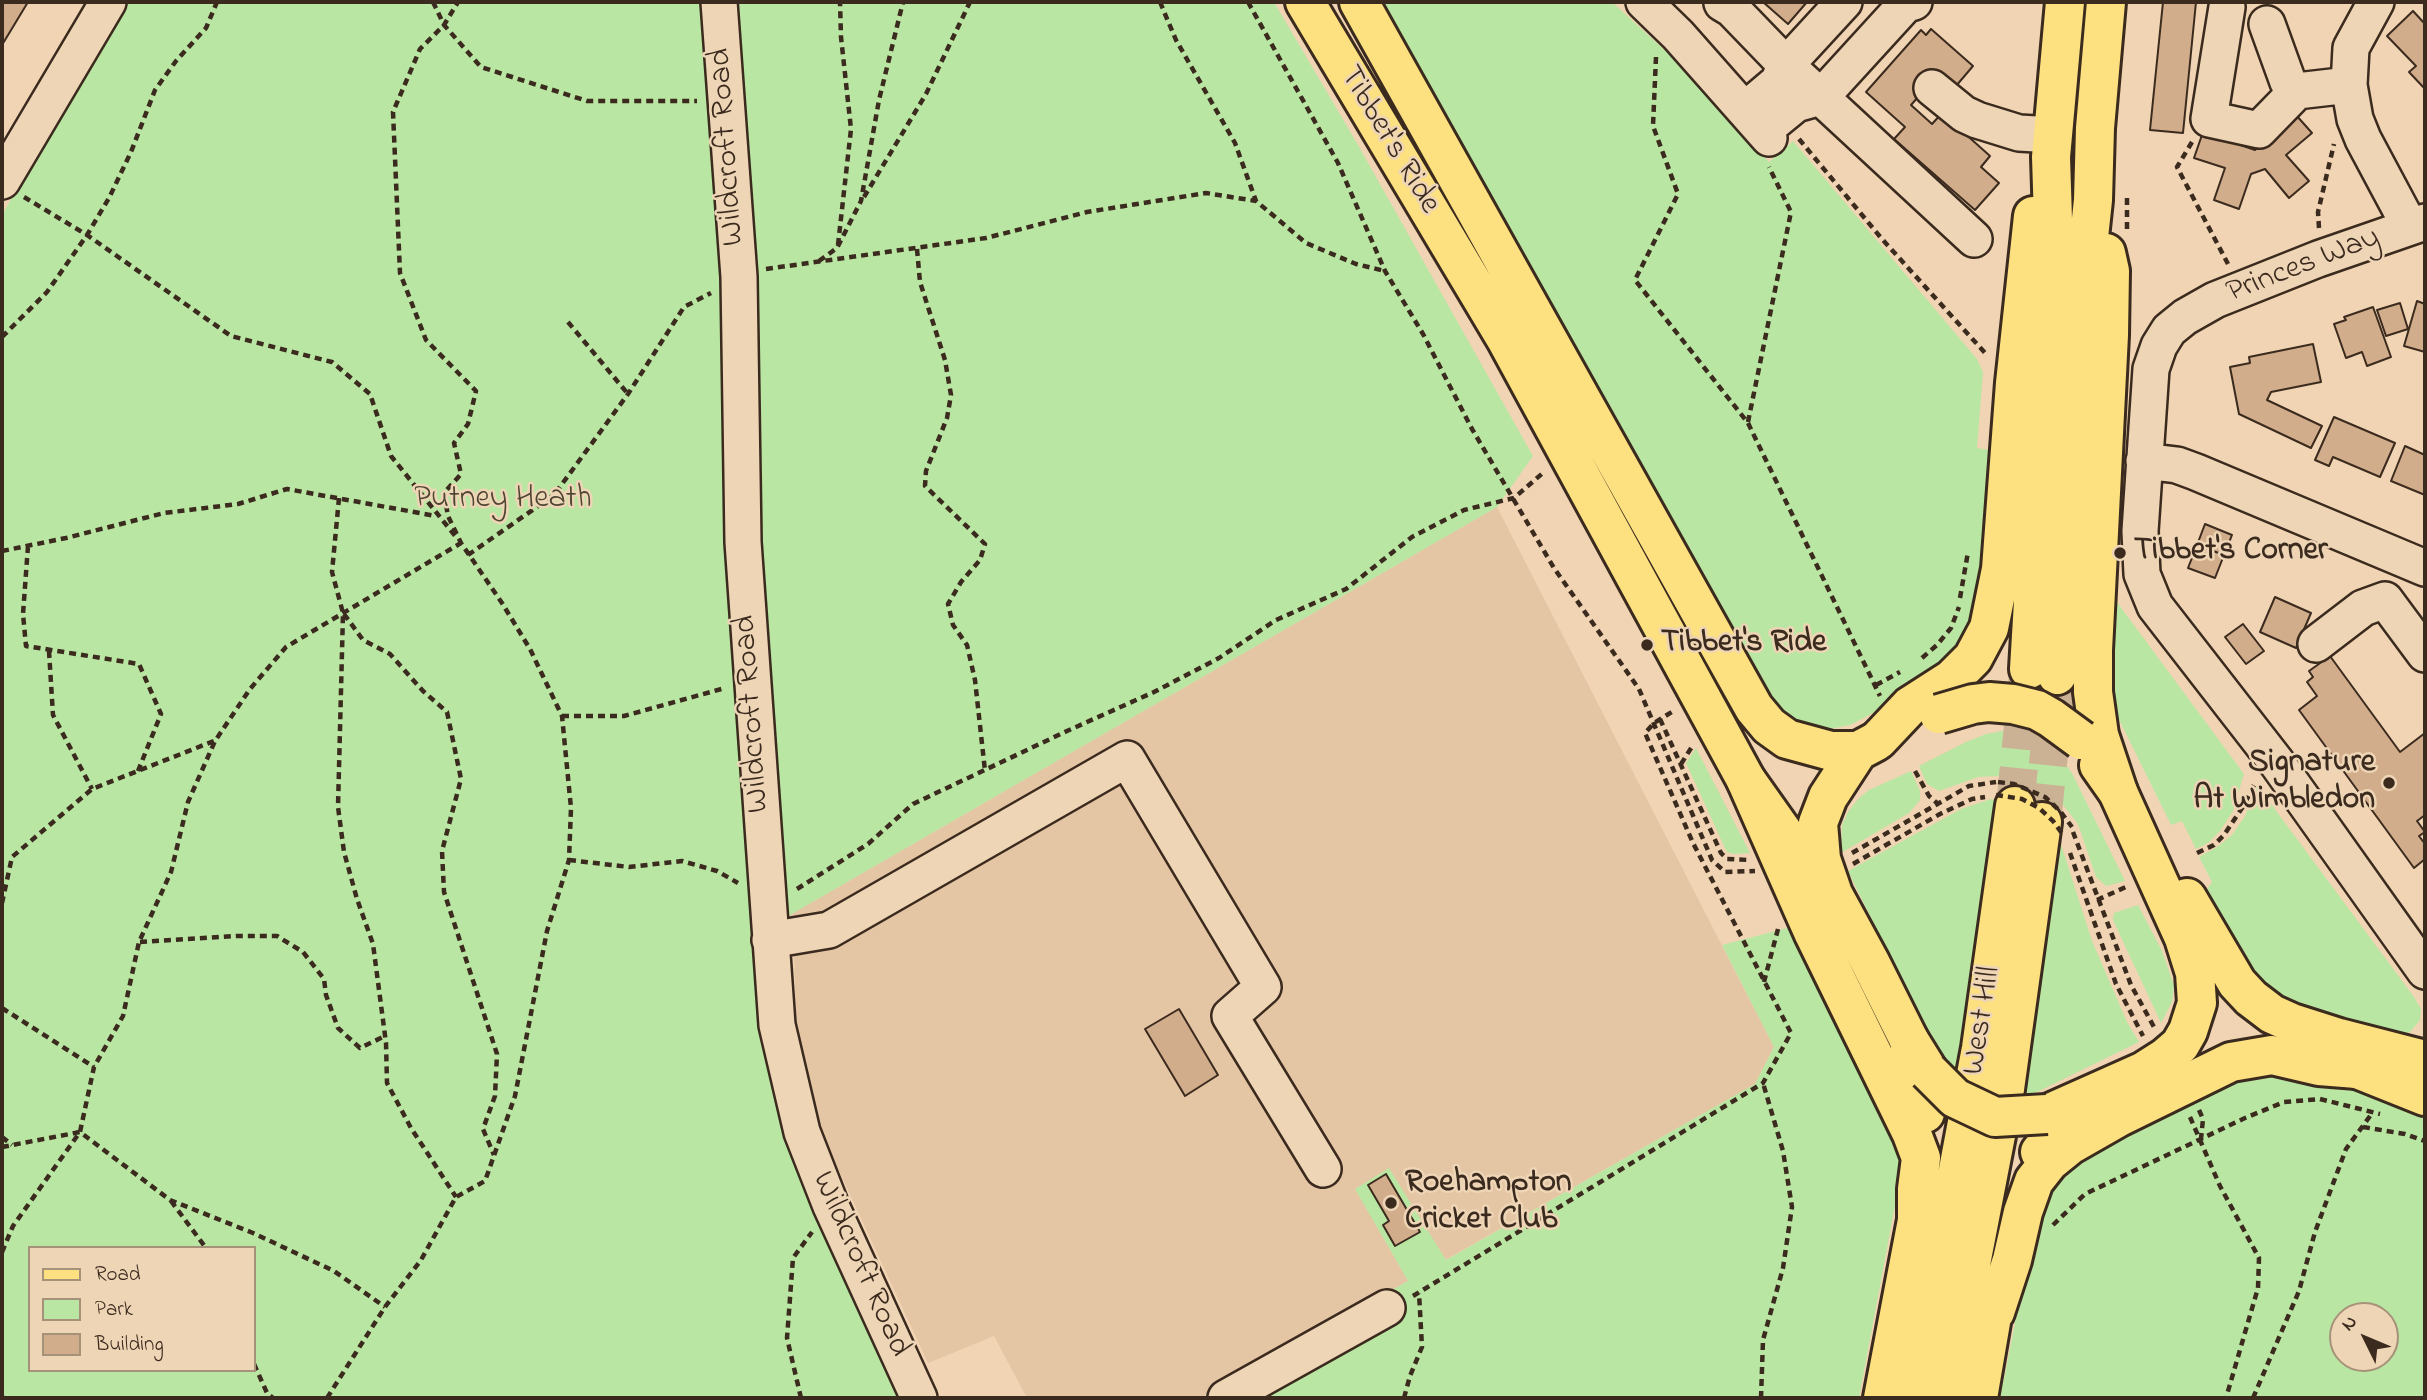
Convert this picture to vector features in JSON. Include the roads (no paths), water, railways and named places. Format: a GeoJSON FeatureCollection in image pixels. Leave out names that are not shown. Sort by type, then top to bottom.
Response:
{"type":"FeatureCollection","features":[{"type":"Feature","properties":{"kind":"main road","name":"Tibbet's Ride"},"geometry":{"type":"LineString","coordinates":[[1305,2],[1506,340],[1746,780],[1810,869],[1841,880]]}},
{"type":"Feature","properties":{"kind":"main road","name":"Tibbet's Ride"},"geometry":{"type":"LineString","coordinates":[[1359,2],[1754,708],[1769,726],[1787,739],[1831,751],[1868,745]]}},
{"type":"Feature","properties":{"kind":"main road"},"geometry":{"type":"LineString","coordinates":[[2051,576],[2054,250],[2052,146],[2065,2]]}},
{"type":"Feature","properties":{"kind":"main road"},"geometry":{"type":"LineString","coordinates":[[2043,672],[2051,576],[2093,200],[2095,128],[2106,2]]}},
{"type":"Feature","properties":{"kind":"main road"},"geometry":{"type":"LineString","coordinates":[[2052,146],[2033,212],[2016,371],[2001,569],[1989,628],[1973,658],[1952,679],[1910,706],[1868,745],[1828,797],[1818,823],[1821,859],[1841,880],[1870,962],[1918,1056],[1955,1098],[1995,1117],[2047,1114],[2144,1072],[2155,1041]]}},
{"type":"Feature","properties":{"kind":"main road"},"geometry":{"type":"LineString","coordinates":[[2093,200],[2110,271],[2106,420],[2093,650],[2099,735],[2118,792],[2184,938],[2195,974],[2197,1003],[2188,1031],[2180,1045],[2155,1041]]}},
{"type":"Feature","properties":{"kind":"main road"},"geometry":{"type":"LineString","coordinates":[[1868,745],[1939,714],[1973,704],[1989,702],[2013,705],[2037,710],[2081,740],[2118,792]]}},
{"type":"Feature","properties":{"kind":"main road"},"geometry":{"type":"LineString","coordinates":[[1746,780],[1814,933],[1912,1134],[1921,1158],[1917,1189],[1946,1230],[1916,1398]]}},
{"type":"Feature","properties":{"kind":"main road","name":"West Hill"},"geometry":{"type":"LineString","coordinates":[[1946,1230],[2005,1089],[2031,811]]}},
{"type":"Feature","properties":{"kind":"main road"},"geometry":{"type":"LineString","coordinates":[[2137,832],[2191,904],[2237,983],[2251,998],[2272,1014],[2292,1023],[2416,1050]]}},
{"type":"Feature","properties":{"kind":"main road"},"geometry":{"type":"LineString","coordinates":[[2155,1041],[2261,1042],[2306,1048],[2425,1096]]}},
{"type":"Feature","properties":{"kind":"main road"},"geometry":{"type":"LineString","coordinates":[[1978,1398],[1995,1312],[2034,1181],[2049,1162],[2070,1145],[2119,1116],[2231,1062],[2272,1055],[2319,1066],[2357,1069]]}},
{"type":"Feature","properties":{"kind":"main road"},"geometry":{"type":"LineString","coordinates":[[1918,1056],[1918,1090],[1935,1152],[1933,1175],[1946,1230],[1945,1398]]}},
{"type":"Feature","properties":{"kind":"main road"},"geometry":{"type":"LineString","coordinates":[[1995,1312],[2002,1242],[2012,1203],[2023,1175],[2047,1141],[2084,1100]]}},
{"type":"Feature","properties":{"kind":"main road"},"geometry":{"type":"LineString","coordinates":[[1883,1398],[1946,1230]]}},
{"type":"Feature","properties":{"kind":"street"},"geometry":{"type":"LineString","coordinates":[[12,189],[108,2]]}},
{"type":"Feature","properties":{"kind":"street","name":"Wildcroft Road"},"geometry":{"type":"LineString","coordinates":[[719,2],[739,277],[743,542],[777,1025],[789,1085],[803,1132],[831,1206],[919,1398]]}},
{"type":"Feature","properties":{"kind":"street"},"geometry":{"type":"LineString","coordinates":[[1759,126],[1786,65],[1844,2]]}},
{"type":"Feature","properties":{"kind":"street"},"geometry":{"type":"LineString","coordinates":[[2376,2],[2351,48],[2349,85],[2355,119],[2363,139],[2418,225]]}},
{"type":"Feature","properties":{"kind":"street"},"geometry":{"type":"LineString","coordinates":[[1759,126],[1660,17],[1713,4],[1723,3],[1732,9],[1786,65],[1975,239]]}},
{"type":"Feature","properties":{"kind":"street"},"geometry":{"type":"LineString","coordinates":[[1759,126],[1796,104],[1821,97],[1900,6]]}},
{"type":"Feature","properties":{"kind":"street"},"geometry":{"type":"LineString","coordinates":[[2227,7],[2209,119],[2259,130],[2297,91],[2349,85]]}},
{"type":"Feature","properties":{"kind":"street"},"geometry":{"type":"LineString","coordinates":[[2267,24],[2288,82],[2297,91]]}},
{"type":"Feature","properties":{"kind":"street"},"geometry":{"type":"LineString","coordinates":[[1932,88],[1964,114],[2052,146]]}},
{"type":"Feature","properties":{"kind":"street","name":"Princes Way"},"geometry":{"type":"LineString","coordinates":[[2418,225],[2318,259],[2215,300],[2185,317],[2169,330],[2151,369],[2144,461],[2141,558],[2146,590],[2155,606],[2277,763],[2425,971]]}},
{"type":"Feature","properties":{"kind":"street"},"geometry":{"type":"LineString","coordinates":[[2144,461],[2177,465],[2196,472],[2425,568]]}},
{"type":"Feature","properties":{"kind":"street"},"geometry":{"type":"LineString","coordinates":[[2316,644],[2364,608],[2385,600],[2425,654]]}},
{"type":"Feature","properties":{"kind":"street"},"geometry":{"type":"LineString","coordinates":[[770,940],[829,930],[1127,759],[1263,987],[1230,1016],[1323,1169]]}},
{"type":"Feature","properties":{"kind":"street"},"geometry":{"type":"LineString","coordinates":[[1226,1398],[1387,1308]]}},
{"type":"Feature","properties":{"kind":"tunnel"},"geometry":{"type":"LineString","coordinates":[[2042,822],[2057,675]]}},
{"type":"Feature","properties":{"kind":"tunnel"},"geometry":{"type":"LineString","coordinates":[[2015,806],[2028,676]]}},
{"type":"Feature","properties":{"kind":"place","name":"Tibbet's Corner"},"geometry":{"type":"Point","coordinates":[2120,553]}},
{"type":"Feature","properties":{"kind":"place","name":"Tibbet's Ride"},"geometry":{"type":"Point","coordinates":[1647,645]}},
{"type":"Feature","properties":{"kind":"place","name":"Signature At Wimbledon"},"geometry":{"type":"Point","coordinates":[2389,783]}},
{"type":"Feature","properties":{"kind":"place","name":"Roehampton Cricket Club"},"geometry":{"type":"Point","coordinates":[1391,1203]}},
{"type":"Feature","properties":{"kind":"park label","name":"Putney Heath"},"geometry":{"type":"Point","coordinates":[503,501]}}]}
